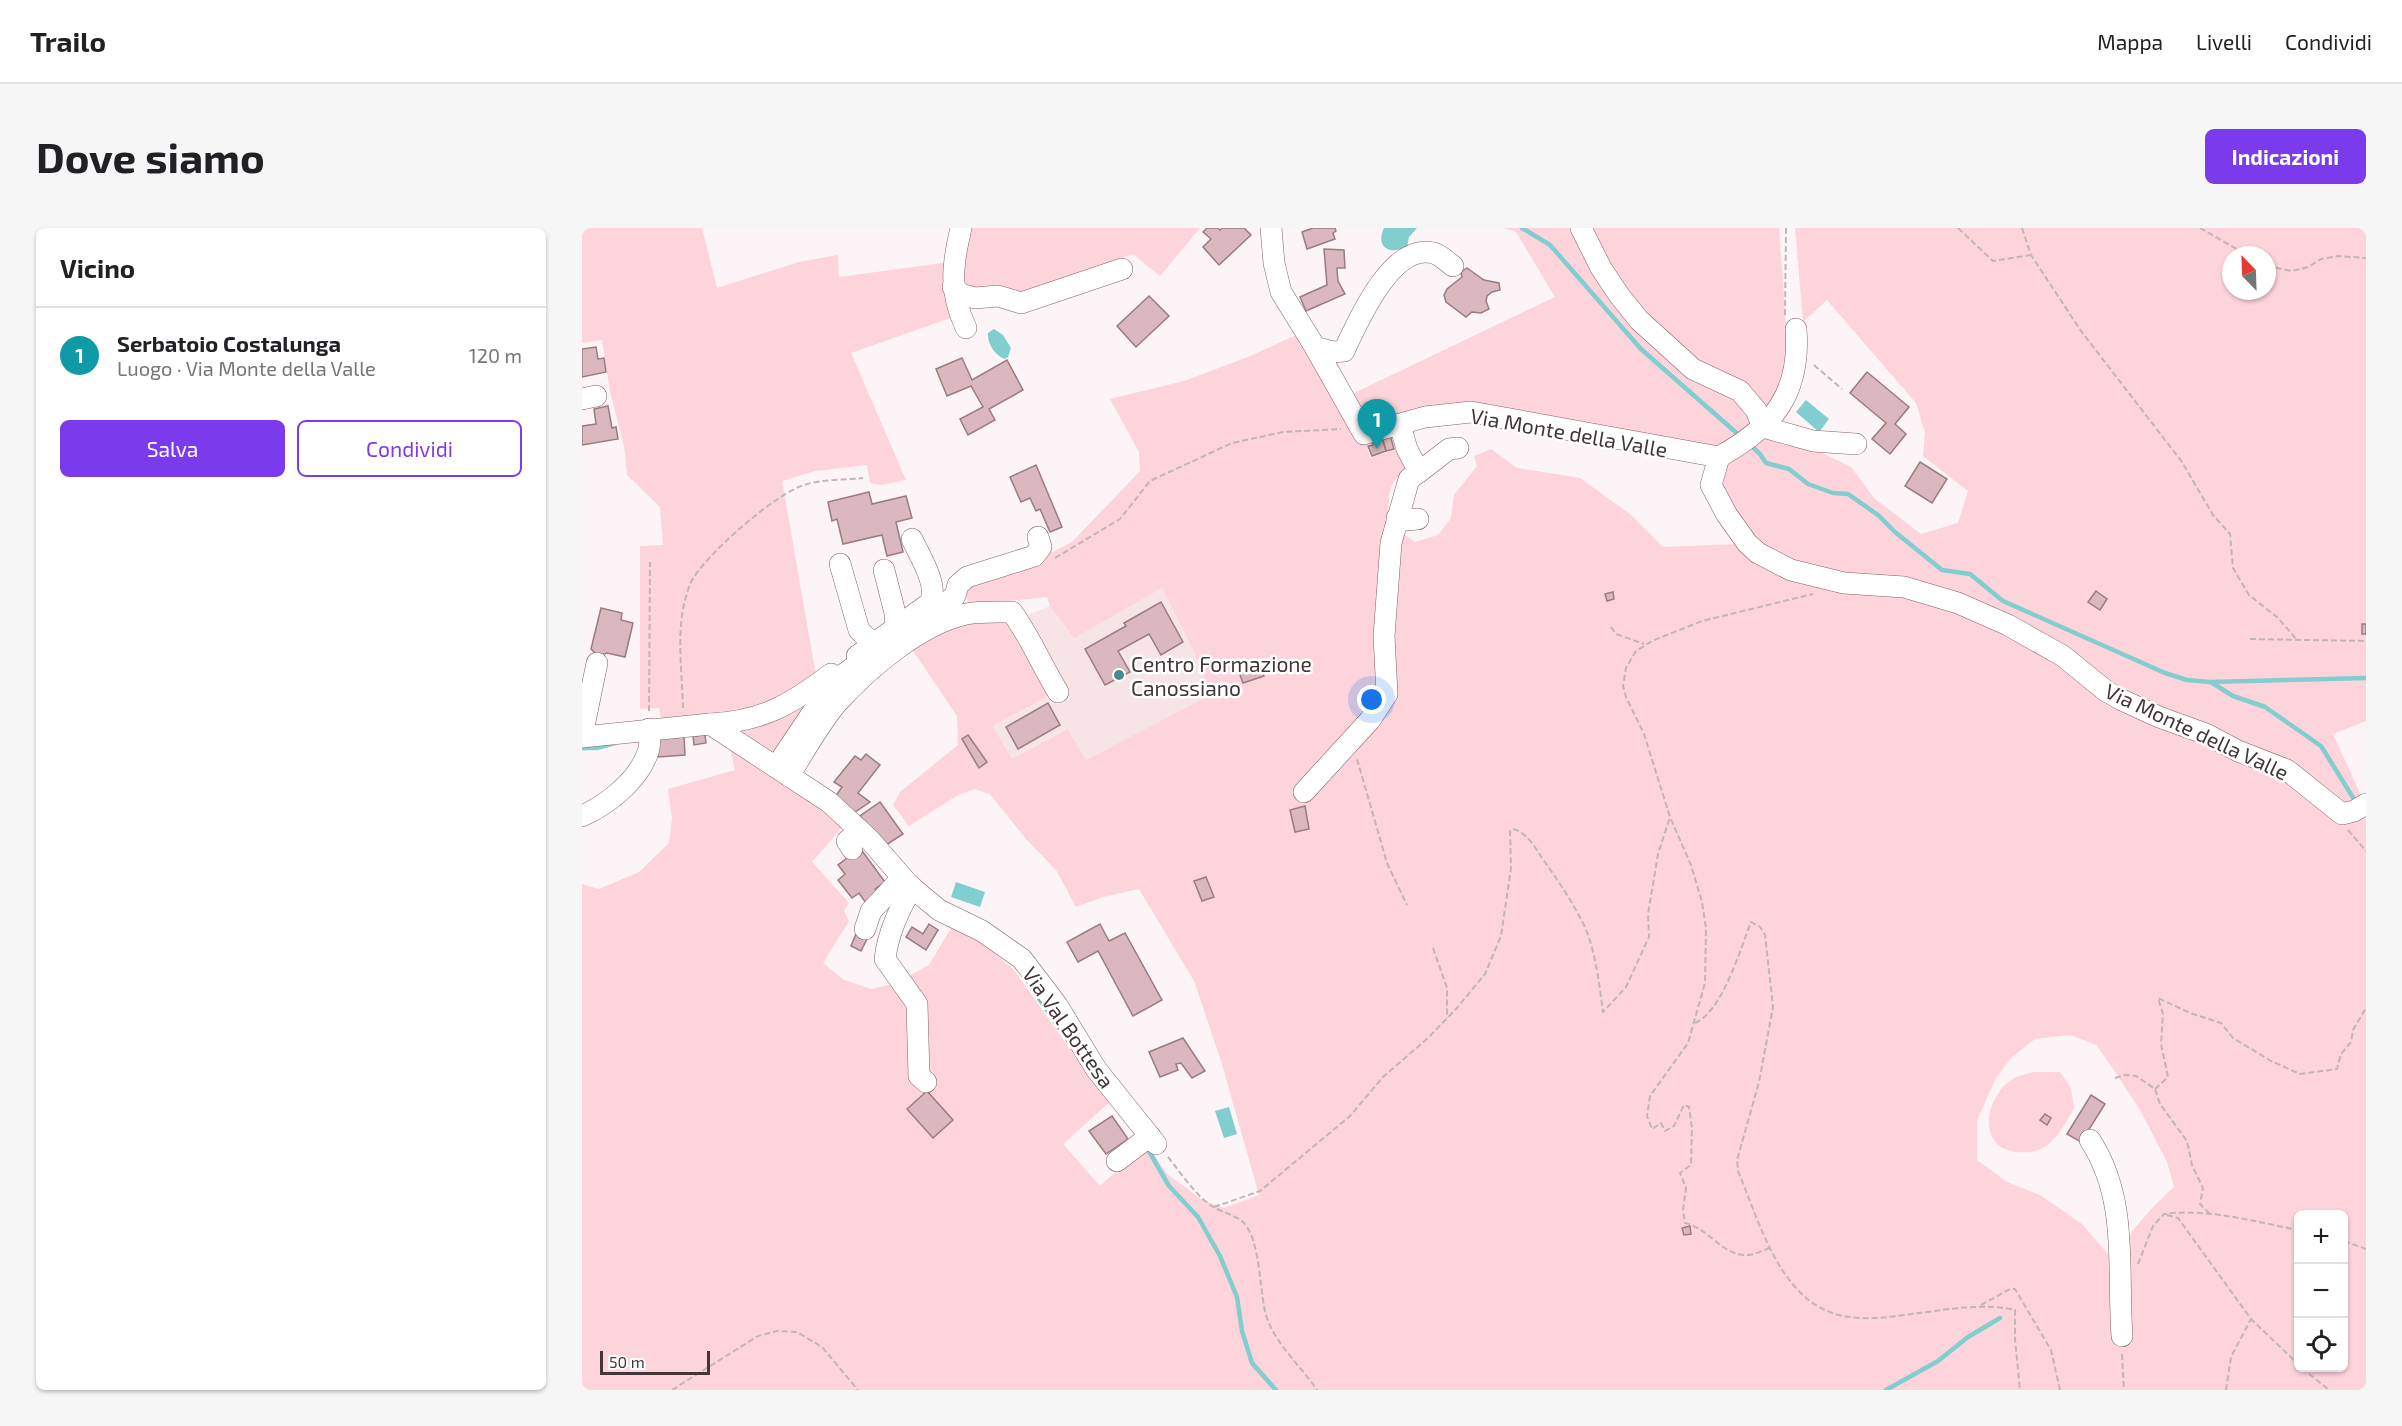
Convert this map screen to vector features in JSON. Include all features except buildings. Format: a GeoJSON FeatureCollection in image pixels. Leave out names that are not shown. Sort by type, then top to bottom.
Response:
{"type":"FeatureCollection","features":[{"type":"Feature","properties":{"kind":"street"},"geometry":{"type":"LineString","coordinates":[[961,228],[954,256],[953,287],[956,303],[966,328]]}},
{"type":"Feature","properties":{"kind":"street"},"geometry":{"type":"LineString","coordinates":[[1271,228],[1274,263],[1281,292],[1315,347],[1366,439]]}},
{"type":"Feature","properties":{"kind":"street"},"geometry":{"type":"LineString","coordinates":[[1581,228],[1607,277],[1639,320],[1693,369],[1740,391],[1756,410],[1752,436]]}},
{"type":"Feature","properties":{"kind":"street"},"geometry":{"type":"LineString","coordinates":[[1315,347],[1333,352],[1344,351],[1360,316],[1379,286],[1400,261],[1419,253],[1434,253],[1453,266]]}},
{"type":"Feature","properties":{"kind":"street"},"geometry":{"type":"LineString","coordinates":[[953,287],[961,294],[975,298],[998,296],[1021,303],[1122,270]]}},
{"type":"Feature","properties":{"kind":"street"},"geometry":{"type":"LineString","coordinates":[[1719,457],[1752,436],[1787,395],[1795,370],[1793,328]]}},
{"type":"Feature","properties":{"kind":"street"},"geometry":{"type":"LineString","coordinates":[[1793,328],[1814,365]]}},
{"type":"Feature","properties":{"kind":"street","name":"Via Monte della Valle"},"geometry":{"type":"LineString","coordinates":[[1366,439],[1425,417],[1472,412],[1719,457],[1712,485],[1727,515],[1747,543],[1758,553],[1791,570],[1844,583],[1904,587],[1958,603],[2008,625],[2063,656],[2106,691],[2158,717],[2206,734],[2238,751],[2287,770],[2336,811],[2342,814],[2357,809]]}},
{"type":"Feature","properties":{"kind":"street"},"geometry":{"type":"LineString","coordinates":[[1400,425],[1407,449],[1419,472]]}},
{"type":"Feature","properties":{"kind":"street"},"geometry":{"type":"LineString","coordinates":[[1752,436],[1856,444]]}},
{"type":"Feature","properties":{"kind":"street"},"geometry":{"type":"LineString","coordinates":[[1304,792],[1370,720],[1387,694],[1384,636],[1391,543],[1407,518],[1409,479],[1449,449],[1458,448]]}},
{"type":"Feature","properties":{"kind":"street"},"geometry":{"type":"LineString","coordinates":[[782,771],[816,704],[841,676],[955,596],[958,585],[967,577],[1034,556],[1041,547],[1038,537]]}},
{"type":"Feature","properties":{"kind":"street"},"geometry":{"type":"LineString","coordinates":[[597,663],[582,736],[729,723],[771,712],[791,703],[930,603],[933,597],[932,584],[912,539]]}},
{"type":"Feature","properties":{"kind":"street"},"geometry":{"type":"LineString","coordinates":[[840,564],[859,630],[864,638],[873,644]]}},
{"type":"Feature","properties":{"kind":"street"},"geometry":{"type":"LineString","coordinates":[[884,570],[895,613],[896,627]]}},
{"type":"Feature","properties":{"kind":"street"},"geometry":{"type":"LineString","coordinates":[[782,771],[836,704],[883,660],[936,626],[965,614],[1012,612],[1024,628],[1058,692]]}},
{"type":"Feature","properties":{"kind":"street","name":"Via Val Bottesa"},"geometry":{"type":"LineString","coordinates":[[710,724],[829,802],[856,840],[939,910],[982,931],[1022,959],[1057,1005],[1096,1069],[1148,1142]]}},
{"type":"Feature","properties":{"kind":"street"},"geometry":{"type":"LineString","coordinates":[[582,816],[619,792],[642,766],[649,750],[649,729]]}},
{"type":"Feature","properties":{"kind":"street"},"geometry":{"type":"LineString","coordinates":[[906,916],[911,886]]}},
{"type":"Feature","properties":{"kind":"street"},"geometry":{"type":"LineString","coordinates":[[865,929],[871,911],[911,886]]}},
{"type":"Feature","properties":{"kind":"street"},"geometry":{"type":"LineString","coordinates":[[911,886],[900,908],[887,945],[885,959],[916,1004],[919,1076],[926,1082]]}},
{"type":"Feature","properties":{"kind":"street"},"geometry":{"type":"LineString","coordinates":[[2090,1140],[2101,1157],[2108,1176],[2121,1239],[2122,1336]]}},
{"type":"Feature","properties":{"kind":"street"},"geometry":{"type":"LineString","coordinates":[[1117,1161],[1148,1142]]}},
{"type":"Feature","properties":{"kind":"path"},"geometry":{"type":"LineString","coordinates":[[1786,228],[1793,328]]}},
{"type":"Feature","properties":{"kind":"path"},"geometry":{"type":"LineString","coordinates":[[1958,228],[1993,261],[2031,255]]}},
{"type":"Feature","properties":{"kind":"path"},"geometry":{"type":"LineString","coordinates":[[2022,228],[2031,255],[2081,331],[2182,462],[2214,514],[2230,534],[2233,568],[2249,595],[2278,618],[2297,640]]}},
{"type":"Feature","properties":{"kind":"path"},"geometry":{"type":"LineString","coordinates":[[2200,228],[2231,246]]}},
{"type":"Feature","properties":{"kind":"path"},"geometry":{"type":"LineString","coordinates":[[2276,268],[2292,271],[2308,267],[2321,259],[2338,256],[2366,258]]}},
{"type":"Feature","properties":{"kind":"path"},"geometry":{"type":"LineString","coordinates":[[1814,365],[1842,389]]}},
{"type":"Feature","properties":{"kind":"path"},"geometry":{"type":"LineString","coordinates":[[1053,559],[1120,519],[1150,481],[1232,444],[1283,432],[1334,428],[1366,439]]}},
{"type":"Feature","properties":{"kind":"path"},"geometry":{"type":"LineString","coordinates":[[684,726],[681,631],[684,606],[691,582],[705,564],[734,535],[763,508],[785,492],[805,484],[863,478]]}},
{"type":"Feature","properties":{"kind":"path"},"geometry":{"type":"LineString","coordinates":[[649,729],[650,562]]}},
{"type":"Feature","properties":{"kind":"path"},"geometry":{"type":"LineString","coordinates":[[1770,1248],[1749,1256],[1735,1254],[1708,1233],[1695,1225],[1685,1223],[1683,1210],[1686,1188],[1680,1173],[1691,1165],[1692,1128],[1689,1107],[1684,1105],[1674,1126],[1665,1131],[1661,1123],[1652,1130],[1647,1116],[1650,1096],[1688,1043],[1694,1024],[1705,983],[1706,928],[1702,902],[1693,873],[1670,817],[1644,734],[1623,686],[1626,668],[1636,651],[1646,645],[1702,621],[1814,594]]}},
{"type":"Feature","properties":{"kind":"path"},"geometry":{"type":"LineString","coordinates":[[1611,627],[1616,634],[1646,645]]}},
{"type":"Feature","properties":{"kind":"path"},"geometry":{"type":"LineString","coordinates":[[2250,639],[2366,641]]}},
{"type":"Feature","properties":{"kind":"path"},"geometry":{"type":"LineString","coordinates":[[1352,739],[1387,863],[1407,905]]}},
{"type":"Feature","properties":{"kind":"path"},"geometry":{"type":"LineString","coordinates":[[2357,809],[2347,828],[2366,851]]}},
{"type":"Feature","properties":{"kind":"path"},"geometry":{"type":"LineString","coordinates":[[1214,1208],[1260,1191],[1350,1116],[1383,1077],[1447,1019],[1485,974],[1502,936],[1511,868],[1509,836],[1513,829],[1519,830],[1532,844],[1564,890],[1584,927],[1595,963],[1603,1011],[1626,987],[1649,937],[1648,914],[1658,854],[1670,817]]}},
{"type":"Feature","properties":{"kind":"path"},"geometry":{"type":"LineString","coordinates":[[1694,1024],[1706,1017],[1717,1004],[1751,922],[1760,927],[1765,935],[1773,1007],[1760,1082],[1737,1160],[1738,1171],[1776,1260],[1805,1297],[1824,1310],[1857,1318],[1885,1318],[1979,1306],[1996,1306],[2015,1310],[2015,1339],[2020,1390]]}},
{"type":"Feature","properties":{"kind":"path"},"geometry":{"type":"LineString","coordinates":[[1433,948],[1447,988],[1447,1019]]}},
{"type":"Feature","properties":{"kind":"path"},"geometry":{"type":"LineString","coordinates":[[2155,1089],[2168,1077],[2161,1044],[2163,1014],[2158,998],[2190,1013],[2221,1023],[2233,1038],[2271,1061],[2300,1074],[2337,1069],[2341,1054],[2351,1042],[2353,1030],[2366,1008]]}},
{"type":"Feature","properties":{"kind":"path"},"geometry":{"type":"LineString","coordinates":[[2115,1078],[2125,1075],[2136,1076],[2155,1089],[2160,1104],[2187,1141],[2192,1165],[2203,1188],[2200,1204],[2211,1215]]}},
{"type":"Feature","properties":{"kind":"path"},"geometry":{"type":"LineString","coordinates":[[1148,1142],[1204,1200],[1214,1208],[1244,1223],[1254,1244],[1269,1323],[1278,1341],[1317,1390]]}},
{"type":"Feature","properties":{"kind":"path"},"geometry":{"type":"LineString","coordinates":[[2164,1214],[2178,1218],[2251,1319],[2294,1360]]}},
{"type":"Feature","properties":{"kind":"path"},"geometry":{"type":"LineString","coordinates":[[2138,1264],[2153,1226],[2164,1214],[2211,1215],[2294,1229]]}},
{"type":"Feature","properties":{"kind":"path"},"geometry":{"type":"LineString","coordinates":[[2348,1243],[2366,1249]]}},
{"type":"Feature","properties":{"kind":"path"},"geometry":{"type":"LineString","coordinates":[[1979,1306],[2010,1289],[2015,1289],[2051,1350],[2060,1390]]}},
{"type":"Feature","properties":{"kind":"path"},"geometry":{"type":"LineString","coordinates":[[2226,1390],[2231,1357],[2251,1319]]}},
{"type":"Feature","properties":{"kind":"path"},"geometry":{"type":"LineString","coordinates":[[672,1390],[758,1336],[777,1331],[797,1332],[822,1347],[858,1390]]}},
{"type":"Feature","properties":{"kind":"path"},"geometry":{"type":"LineString","coordinates":[[2122,1336],[2124,1390]]}},
{"type":"Feature","properties":{"kind":"path"},"geometry":{"type":"LineString","coordinates":[[2307,1372],[2329,1390]]}},
{"type":"Feature","properties":{"kind":"shaded area"},"geometry":{"type":"Polygon","coordinates":[[[582,228],[702,228],[717,288],[799,262],[838,255],[839,277],[950,262],[956,316],[851,353],[906,480],[880,485],[870,483],[867,465],[815,471],[782,481],[817,681],[785,701],[687,720],[687,716],[680,716],[681,722],[662,723],[659,708],[640,709],[640,546],[663,545],[660,507],[627,475],[624,446],[610,392],[602,340],[582,343],[582,228]]]}},
{"type":"Feature","properties":{"kind":"shaded area"},"geometry":{"type":"Polygon","coordinates":[[[966,228],[1200,228],[1160,276],[1133,254],[1024,293],[965,291],[958,272],[966,228]]]}},
{"type":"Feature","properties":{"kind":"shaded area"},"geometry":{"type":"Polygon","coordinates":[[[1504,228],[1576,228],[1595,271],[1735,396],[1757,424],[1715,451],[1478,404],[1366,429],[1352,394],[1555,297],[1516,232],[1504,228]]]}},
{"type":"Feature","properties":{"kind":"shaded area"},"geometry":{"type":"Polygon","coordinates":[[[1586,228],[1779,228],[1788,353],[1783,387],[1764,421],[1714,375],[1641,316],[1586,228]]]}},
{"type":"Feature","properties":{"kind":"shaded area"},"geometry":{"type":"Polygon","coordinates":[[[1795,228],[2366,228],[2366,721],[2333,734],[2363,800],[2366,799],[2366,1390],[582,1390],[582,884],[599,889],[639,872],[669,843],[672,818],[668,789],[735,770],[730,748],[796,791],[843,826],[812,862],[849,903],[844,911],[849,921],[823,963],[844,980],[871,989],[894,984],[929,965],[951,928],[980,941],[1014,970],[1079,1062],[1113,1099],[1063,1144],[1100,1186],[1147,1144],[1167,1174],[1201,1199],[1224,1208],[1259,1195],[1222,1064],[1194,981],[1139,889],[1103,897],[1076,907],[1056,870],[1026,839],[990,794],[975,789],[958,795],[909,826],[893,805],[900,792],[958,745],[957,716],[911,648],[958,625],[984,619],[997,619],[1008,623],[1048,696],[993,726],[1012,759],[1067,729],[1086,760],[1210,695],[1195,654],[1162,588],[1074,638],[1050,606],[1047,597],[968,605],[965,583],[1023,567],[1072,542],[1140,471],[1139,452],[1110,399],[1184,381],[1248,357],[1298,334],[1358,442],[1365,440],[1370,458],[1396,449],[1413,465],[1398,477],[1390,490],[1389,524],[1415,542],[1438,535],[1451,518],[1454,495],[1477,466],[1474,456],[1491,449],[1517,468],[1580,478],[1630,514],[1663,547],[1738,544],[1717,480],[1726,462],[1763,437],[1785,445],[1818,451],[1851,467],[1874,498],[1921,534],[1958,523],[1968,491],[1923,456],[1925,433],[1916,403],[1827,300],[1803,322],[1795,228]],[[2071,1035],[2035,1039],[2012,1057],[1996,1078],[1977,1120],[1977,1160],[2007,1182],[2040,1195],[2082,1224],[2119,1267],[2132,1231],[2174,1187],[2167,1162],[2140,1110],[2114,1070],[2096,1045],[2071,1035]]]}},
{"type":"Feature","properties":{"kind":"shaded area","name":"Centro Formazione Canossiano"},"geometry":{"type":"Polygon","coordinates":[[[1162,588],[1195,654],[1210,695],[1086,760],[1066,729],[1012,759],[993,726],[1048,696],[1008,623],[1050,606],[1074,637],[1162,588]]]}},
{"type":"Feature","properties":{"kind":"shaded area"},"geometry":{"type":"Polygon","coordinates":[[[825,685],[774,755],[735,728],[825,685]]]}},
{"type":"Feature","properties":{"kind":"shaded area"},"geometry":{"type":"Polygon","coordinates":[[[2034,1072],[2060,1072],[2071,1088],[2074,1108],[2059,1133],[2044,1147],[2036,1151],[2025,1152],[2003,1148],[1994,1141],[1990,1130],[1989,1119],[1992,1106],[1997,1094],[2006,1084],[2016,1077],[2034,1072]]]}},
{"type":"Feature","properties":{"kind":"water"},"geometry":{"type":"Polygon","coordinates":[[[1384,228],[1417,228],[1409,237],[1407,247],[1390,250],[1381,241],[1384,228]]]}},
{"type":"Feature","properties":{"kind":"water"},"geometry":{"type":"Polygon","coordinates":[[[994,329],[1003,335],[1011,348],[1005,359],[992,349],[989,341],[988,333],[994,329]]]}},
{"type":"Feature","properties":{"kind":"water"},"geometry":{"type":"Polygon","coordinates":[[[1806,400],[1829,419],[1819,432],[1796,412],[1806,400]]]}},
{"type":"Feature","properties":{"kind":"water"},"geometry":{"type":"Polygon","coordinates":[[[956,882],[985,892],[980,907],[951,897],[956,882]]]}},
{"type":"Feature","properties":{"kind":"water"},"geometry":{"type":"Polygon","coordinates":[[[1229,1107],[1237,1134],[1224,1138],[1215,1111],[1229,1107]]]}},
{"type":"Feature","properties":{"kind":"waterway"},"geometry":{"type":"LineString","coordinates":[[1522,228],[1550,245],[1641,349],[1740,436]]}},
{"type":"Feature","properties":{"kind":"waterway"},"geometry":{"type":"LineString","coordinates":[[1748,443],[1766,463],[1789,469],[1808,484],[1833,493],[1848,494],[1878,515],[1895,532],[1942,570],[1970,574],[2003,601],[2165,673],[2187,680],[2210,682],[2366,678]]}},
{"type":"Feature","properties":{"kind":"waterway"},"geometry":{"type":"LineString","coordinates":[[2211,682],[2233,696],[2265,707],[2321,746],[2357,804]]}},
{"type":"Feature","properties":{"kind":"waterway"},"geometry":{"type":"LineString","coordinates":[[582,748],[597,748],[615,743]]}},
{"type":"Feature","properties":{"kind":"waterway"},"geometry":{"type":"LineString","coordinates":[[1033,990],[1059,1028]]}},
{"type":"Feature","properties":{"kind":"waterway"},"geometry":{"type":"LineString","coordinates":[[1147,1148],[1169,1186],[1198,1217],[1220,1256],[1237,1297],[1242,1331],[1252,1363],[1276,1390]]}},
{"type":"Feature","properties":{"kind":"waterway"},"geometry":{"type":"LineString","coordinates":[[1886,1390],[1938,1361],[1968,1337],[2000,1318]]}},
{"type":"Feature","properties":{"kind":"place","name":"Serbatoio Costalunga"},"geometry":{"type":"Point","coordinates":[1377,449]}},
{"type":"Feature","properties":{"kind":"place","name":"Centro Formazione Canossiano"},"geometry":{"type":"Point","coordinates":[1119,675]}}]}
